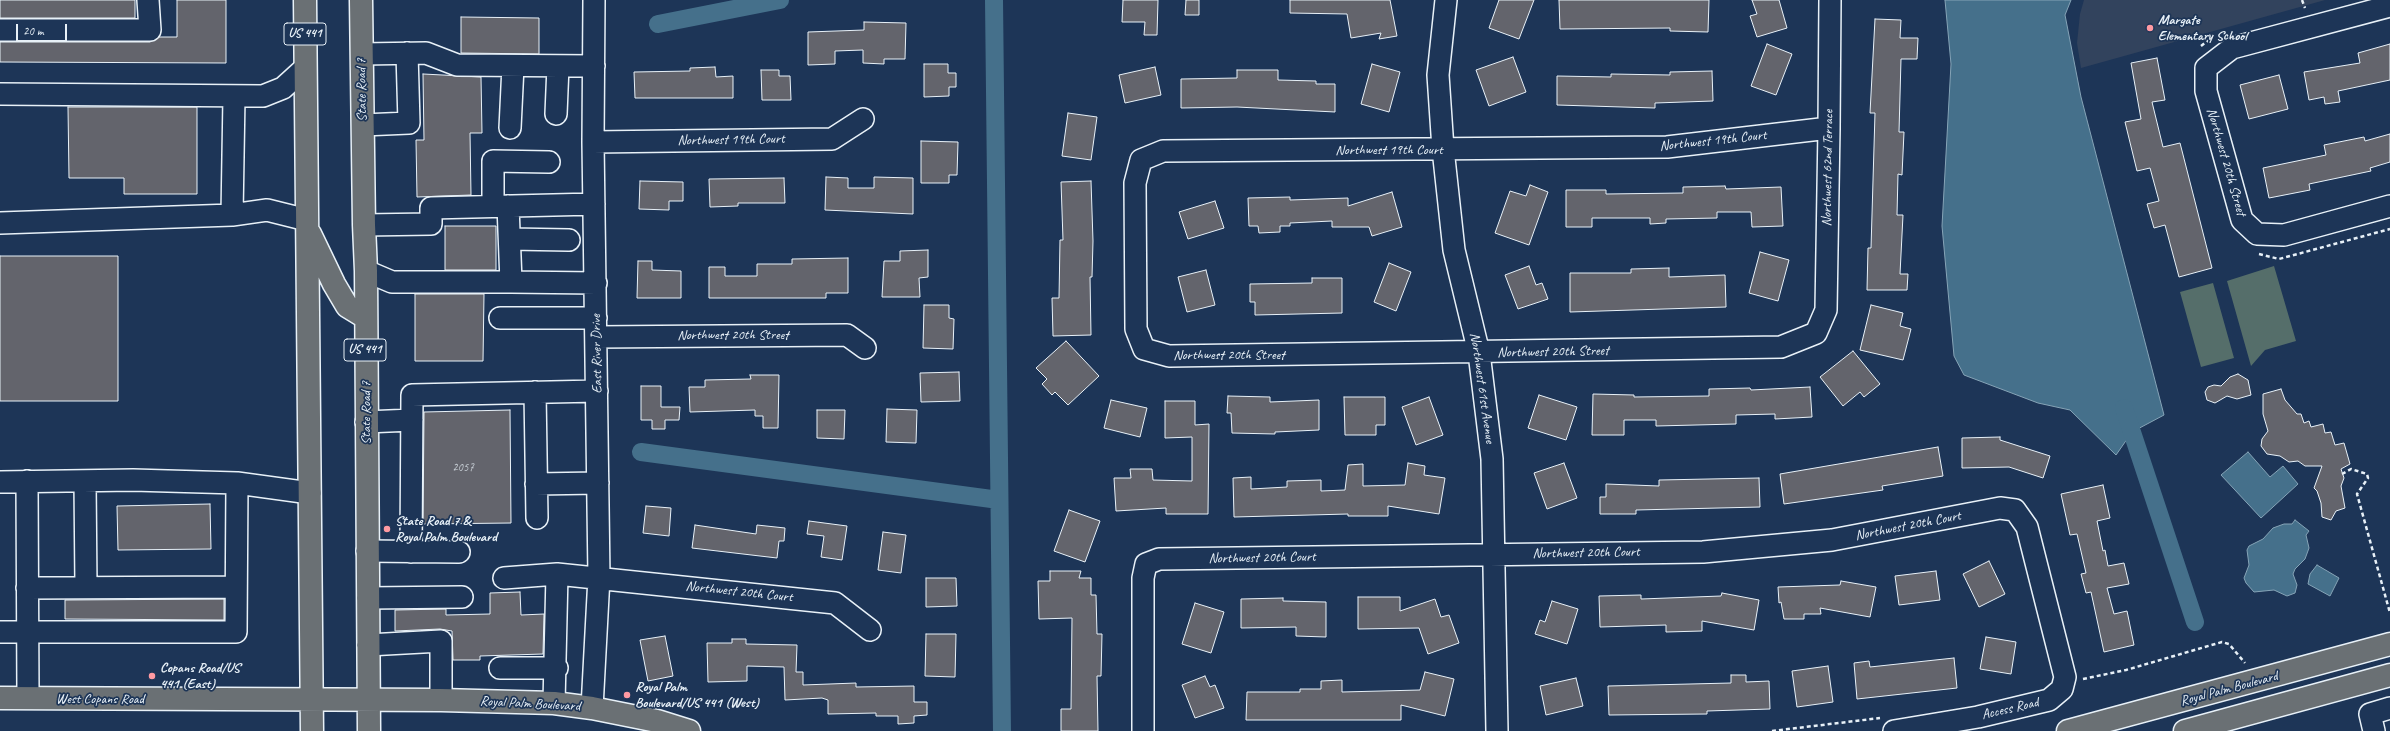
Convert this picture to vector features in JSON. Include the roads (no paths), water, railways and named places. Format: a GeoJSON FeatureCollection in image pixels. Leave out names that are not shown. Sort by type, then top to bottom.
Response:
{"type":"FeatureCollection","features":[{"type":"Feature","properties":{"kind":"main road","name":"US 441"},"geometry":{"type":"LineString","coordinates":[[305,0],[312,731]]}},
{"type":"Feature","properties":{"kind":"main road","name":"State Road 7"},"geometry":{"type":"LineString","coordinates":[[361,0],[366,271],[365,317],[369,731]]}},
{"type":"Feature","properties":{"kind":"main road"},"geometry":{"type":"LineString","coordinates":[[307,224],[334,284],[347,306],[365,317]]}},
{"type":"Feature","properties":{"kind":"main road","name":"Royal Palm Boulevard"},"geometry":{"type":"LineString","coordinates":[[2068,731],[2390,644]]}},
{"type":"Feature","properties":{"kind":"main road","name":"Royal Palm Boulevard"},"geometry":{"type":"LineString","coordinates":[[2185,731],[2390,675]]}},
{"type":"Feature","properties":{"kind":"main road","name":"West Copans Road"},"geometry":{"type":"LineString","coordinates":[[0,698],[369,700]]}},
{"type":"Feature","properties":{"kind":"main road","name":"Royal Palm Boulevard"},"geometry":{"type":"LineString","coordinates":[[369,700],[554,703],[592,708],[657,721],[689,731]]}},
{"type":"Feature","properties":{"kind":"street"},"geometry":{"type":"LineString","coordinates":[[0,30],[150,30],[148,0]]}},
{"type":"Feature","properties":{"kind":"street","name":"East River Drive"},"geometry":{"type":"LineString","coordinates":[[592,708],[599,577],[593,142],[594,0]]}},
{"type":"Feature","properties":{"kind":"street","name":"Northwest 61st Avenue"},"geometry":{"type":"LineString","coordinates":[[1446,0],[1438,75],[1443,149],[1454,250],[1479,353],[1492,459],[1497,731]]}},
{"type":"Feature","properties":{"kind":"street","name":"Northwest 62nd Terrace"},"geometry":{"type":"LineString","coordinates":[[1816,333],[1826,310],[1830,0]]}},
{"type":"Feature","properties":{"kind":"street","name":"Northwest 20th Street"},"geometry":{"type":"LineString","coordinates":[[2381,5],[2232,48],[2202,59],[2206,90],[2242,220],[2258,234],[2284,235],[2390,206]]}},
{"type":"Feature","properties":{"kind":"street"},"geometry":{"type":"LineString","coordinates":[[362,54],[426,53],[457,65],[594,66]]}},
{"type":"Feature","properties":{"kind":"street"},"geometry":{"type":"LineString","coordinates":[[363,125],[409,123],[407,54]]}},
{"type":"Feature","properties":{"kind":"street"},"geometry":{"type":"LineString","coordinates":[[510,128],[513,66]]}},
{"type":"Feature","properties":{"kind":"street"},"geometry":{"type":"LineString","coordinates":[[556,114],[558,66]]}},
{"type":"Feature","properties":{"kind":"street"},"geometry":{"type":"LineString","coordinates":[[0,94],[234,97],[263,96],[283,88],[305,68]]}},
{"type":"Feature","properties":{"kind":"street"},"geometry":{"type":"LineString","coordinates":[[232,215],[234,97]]}},
{"type":"Feature","properties":{"kind":"street","name":"Northwest 19th Court"},"geometry":{"type":"LineString","coordinates":[[593,142],[832,139],[863,119]]}},
{"type":"Feature","properties":{"kind":"street","name":"Northwest 19th Court"},"geometry":{"type":"LineString","coordinates":[[1144,349],[1136,329],[1135,183],[1141,160],[1163,151],[1668,147],[1829,128]]}},
{"type":"Feature","properties":{"kind":"street"},"geometry":{"type":"LineString","coordinates":[[511,282],[510,239],[501,206],[484,161],[549,162]]}},
{"type":"Feature","properties":{"kind":"street"},"geometry":{"type":"LineString","coordinates":[[364,225],[431,224],[431,208],[594,204]]}},
{"type":"Feature","properties":{"kind":"street"},"geometry":{"type":"LineString","coordinates":[[0,223],[232,215],[267,210],[307,224]]}},
{"type":"Feature","properties":{"kind":"street"},"geometry":{"type":"LineString","coordinates":[[510,239],[570,240]]}},
{"type":"Feature","properties":{"kind":"street"},"geometry":{"type":"LineString","coordinates":[[366,271],[392,282],[596,283]]}},
{"type":"Feature","properties":{"kind":"street","name":"Northwest 20th Street"},"geometry":{"type":"LineString","coordinates":[[500,318],[596,328],[847,335],[865,348]]}},
{"type":"Feature","properties":{"kind":"street","name":"Northwest 20th Street"},"geometry":{"type":"LineString","coordinates":[[1144,349],[1169,356],[1479,353],[1781,347],[1816,333]]}},
{"type":"Feature","properties":{"kind":"street"},"geometry":{"type":"LineString","coordinates":[[412,552],[412,395],[597,391]]}},
{"type":"Feature","properties":{"kind":"street"},"geometry":{"type":"LineString","coordinates":[[535,392],[537,518]]}},
{"type":"Feature","properties":{"kind":"street"},"geometry":{"type":"LineString","coordinates":[[366,422],[412,420]]}},
{"type":"Feature","properties":{"kind":"street"},"geometry":{"type":"LineString","coordinates":[[27,481],[26,633],[28,698]]}},
{"type":"Feature","properties":{"kind":"street"},"geometry":{"type":"LineString","coordinates":[[0,482],[85,481],[237,483],[310,493]]}},
{"type":"Feature","properties":{"kind":"street"},"geometry":{"type":"LineString","coordinates":[[85,481],[86,587]]}},
{"type":"Feature","properties":{"kind":"street"},"geometry":{"type":"LineString","coordinates":[[0,632],[236,632],[237,483]]}},
{"type":"Feature","properties":{"kind":"street"},"geometry":{"type":"LineString","coordinates":[[536,484],[598,483]]}},
{"type":"Feature","properties":{"kind":"street","name":"Northwest 20th Court"},"geometry":{"type":"LineString","coordinates":[[1143,731],[1143,578],[1146,564],[1159,559],[1703,552],[1832,540],[2000,508],[2015,510],[2027,527],[2064,679]]}},
{"type":"Feature","properties":{"kind":"street"},"geometry":{"type":"LineString","coordinates":[[367,551],[460,552]]}},
{"type":"Feature","properties":{"kind":"street"},"geometry":{"type":"LineString","coordinates":[[554,703],[557,668],[557,574]]}},
{"type":"Feature","properties":{"kind":"street","name":"Northwest 20th Court"},"geometry":{"type":"LineString","coordinates":[[504,578],[557,574],[599,577],[835,603],[870,630]]}},
{"type":"Feature","properties":{"kind":"street"},"geometry":{"type":"LineString","coordinates":[[27,588],[236,587]]}},
{"type":"Feature","properties":{"kind":"street"},"geometry":{"type":"LineString","coordinates":[[368,598],[462,597]]}},
{"type":"Feature","properties":{"kind":"street"},"geometry":{"type":"LineString","coordinates":[[368,645],[441,642],[441,700]]}},
{"type":"Feature","properties":{"kind":"street"},"geometry":{"type":"LineString","coordinates":[[500,668],[557,668]]}},
{"type":"Feature","properties":{"kind":"street","name":"Access Road"},"geometry":{"type":"LineString","coordinates":[[1894,731],[1978,717],[2049,700],[2062,689],[2064,679]]}},
{"type":"Feature","properties":{"kind":"street"},"geometry":{"type":"LineString","coordinates":[[2372,722],[2390,708]]}},
{"type":"Feature","properties":{"kind":"waterway"},"geometry":{"type":"LineString","coordinates":[[658,24],[780,0]]}},
{"type":"Feature","properties":{"kind":"waterway"},"geometry":{"type":"LineString","coordinates":[[994,0],[1002,731]]}},
{"type":"Feature","properties":{"kind":"waterway"},"geometry":{"type":"LineString","coordinates":[[2124,408],[2195,622]]}},
{"type":"Feature","properties":{"kind":"waterway"},"geometry":{"type":"LineString","coordinates":[[641,452],[999,500]]}},
{"type":"Feature","properties":{"kind":"place","name":"Margate Elementary School"},"geometry":{"type":"Point","coordinates":[2150,28]}},
{"type":"Feature","properties":{"kind":"place","name":"State Road 7 & Royal Palm Boulevard"},"geometry":{"type":"Point","coordinates":[387,529]}},
{"type":"Feature","properties":{"kind":"place","name":"Copans Road/US 441 (East)"},"geometry":{"type":"Point","coordinates":[152,676]}},
{"type":"Feature","properties":{"kind":"place","name":"Royal Palm Boulevard/US 441 (West)"},"geometry":{"type":"Point","coordinates":[627,695]}}]}
